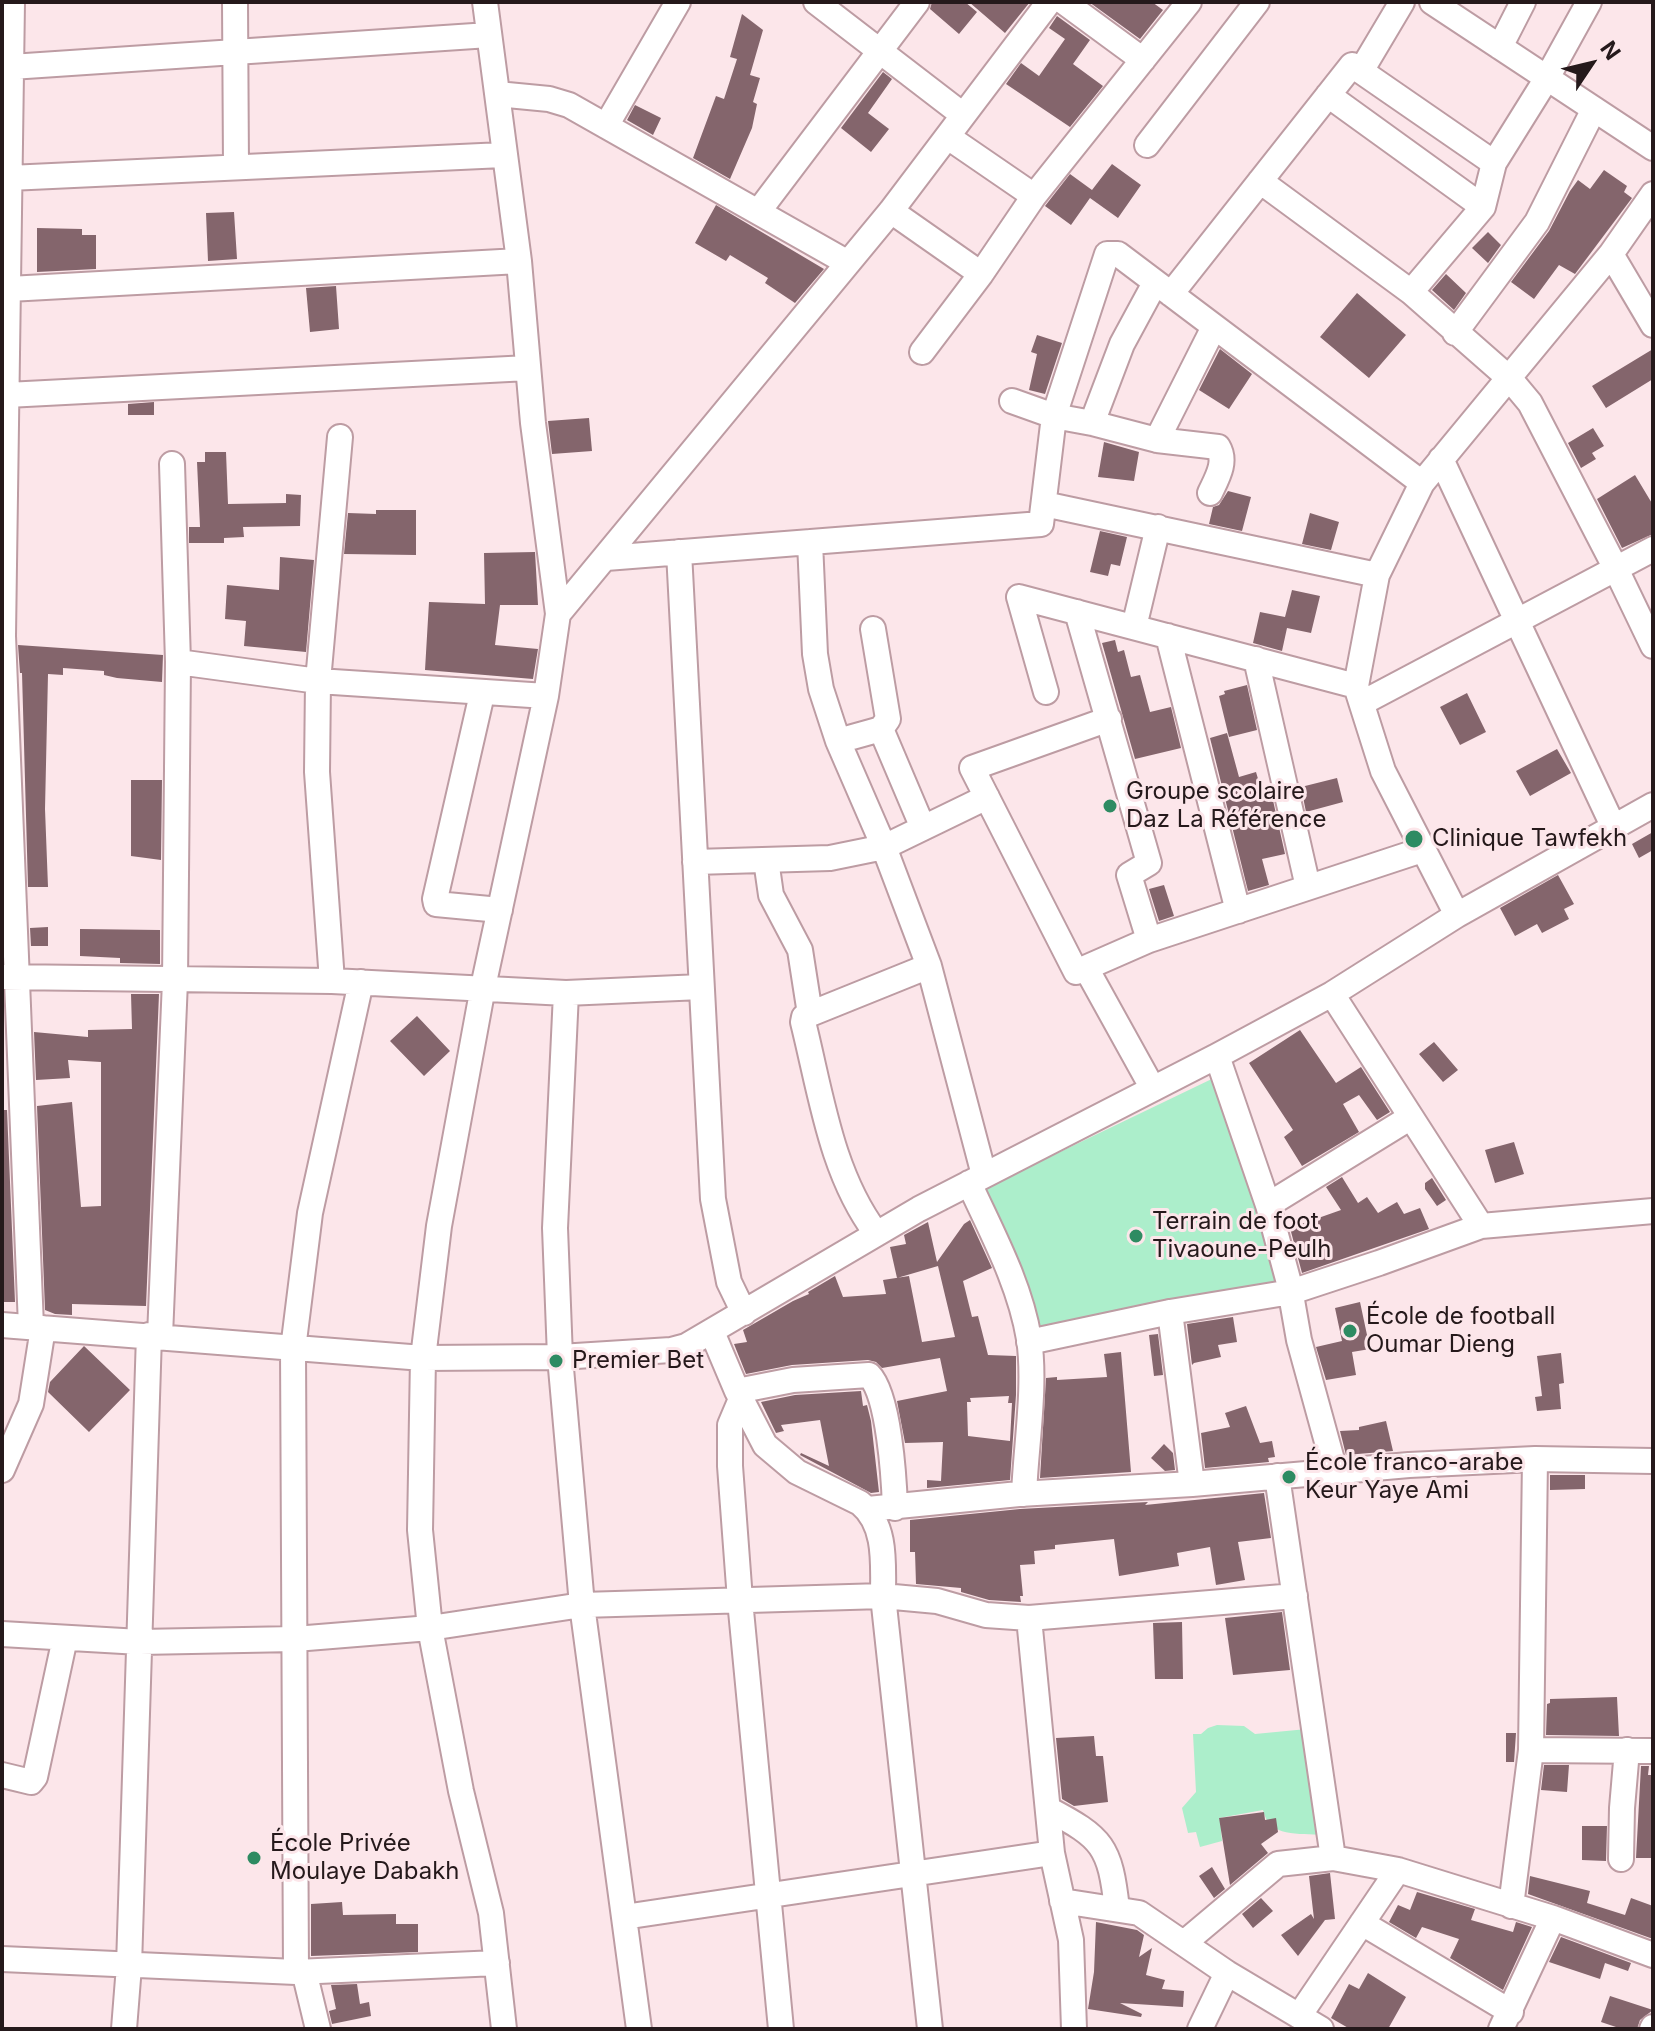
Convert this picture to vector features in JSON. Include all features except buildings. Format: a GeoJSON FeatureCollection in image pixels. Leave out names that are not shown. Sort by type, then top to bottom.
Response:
{"type":"FeatureCollection","features":[{"type":"Feature","properties":{"kind":"street"},"geometry":{"type":"LineString","coordinates":[[2,1470],[31,1404],[37,1327],[10,977],[3,636],[12,2]]}},
{"type":"Feature","properties":{"kind":"street"},"geometry":{"type":"LineString","coordinates":[[235,2],[236,167]]}},
{"type":"Feature","properties":{"kind":"street"},"geometry":{"type":"LineString","coordinates":[[485,2],[519,261],[528,368],[558,614],[546,696],[483,987],[439,1226],[423,1358],[420,1530],[430,1628],[461,1791],[491,1913],[504,2029]]}},
{"type":"Feature","properties":{"kind":"street"},"geometry":{"type":"LineString","coordinates":[[606,126],[678,2]]}},
{"type":"Feature","properties":{"kind":"street"},"geometry":{"type":"LineString","coordinates":[[816,2],[963,115]]}},
{"type":"Feature","properties":{"kind":"street"},"geometry":{"type":"LineString","coordinates":[[758,212],[917,2]]}},
{"type":"Feature","properties":{"kind":"street"},"geometry":{"type":"LineString","coordinates":[[558,614],[891,211],[1049,2]]}},
{"type":"Feature","properties":{"kind":"street"},"geometry":{"type":"LineString","coordinates":[[1064,2],[1143,60]]}},
{"type":"Feature","properties":{"kind":"street"},"geometry":{"type":"LineString","coordinates":[[922,352],[981,274],[1034,196],[1189,2]]}},
{"type":"Feature","properties":{"kind":"street"},"geometry":{"type":"LineString","coordinates":[[1147,145],[1257,2]]}},
{"type":"Feature","properties":{"kind":"street"},"geometry":{"type":"LineString","coordinates":[[1361,71],[1402,2]]}},
{"type":"Feature","properties":{"kind":"street"},"geometry":{"type":"LineString","coordinates":[[1432,2],[1653,148]]}},
{"type":"Feature","properties":{"kind":"street"},"geometry":{"type":"LineString","coordinates":[[1500,47],[1523,2]]}},
{"type":"Feature","properties":{"kind":"street"},"geometry":{"type":"LineString","coordinates":[[1411,292],[1483,207],[1494,163],[1547,78],[1589,2]]}},
{"type":"Feature","properties":{"kind":"street"},"geometry":{"type":"LineString","coordinates":[[11,67],[489,35]]}},
{"type":"Feature","properties":{"kind":"street"},"geometry":{"type":"LineString","coordinates":[[1092,423],[1122,344],[1163,289],[1260,181],[1352,65],[1494,163]]}},
{"type":"Feature","properties":{"kind":"street"},"geometry":{"type":"LineString","coordinates":[[497,94],[549,99],[569,105],[848,263]]}},
{"type":"Feature","properties":{"kind":"street"},"geometry":{"type":"LineString","coordinates":[[1328,95],[1483,207]]}},
{"type":"Feature","properties":{"kind":"street"},"geometry":{"type":"LineString","coordinates":[[1455,333],[1537,222],[1594,109]]}},
{"type":"Feature","properties":{"kind":"street"},"geometry":{"type":"LineString","coordinates":[[948,137],[1034,196]]}},
{"type":"Feature","properties":{"kind":"street"},"geometry":{"type":"LineString","coordinates":[[9,178],[503,155]]}},
{"type":"Feature","properties":{"kind":"street"},"geometry":{"type":"LineString","coordinates":[[1260,181],[1411,292],[1510,379],[1530,403],[1653,646]]}},
{"type":"Feature","properties":{"kind":"street"},"geometry":{"type":"LineString","coordinates":[[1457,915],[1383,771],[1359,694],[1377,575],[1422,483],[1611,254],[1653,194]]}},
{"type":"Feature","properties":{"kind":"street"},"geometry":{"type":"LineString","coordinates":[[891,211],[981,274]]}},
{"type":"Feature","properties":{"kind":"street"},"geometry":{"type":"LineString","coordinates":[[606,558],[1041,524],[1054,416],[1107,254],[1118,254],[1422,483]]}},
{"type":"Feature","properties":{"kind":"street"},"geometry":{"type":"LineString","coordinates":[[1611,254],[1653,325]]}},
{"type":"Feature","properties":{"kind":"street"},"geometry":{"type":"LineString","coordinates":[[9,289],[519,261]]}},
{"type":"Feature","properties":{"kind":"street"},"geometry":{"type":"LineString","coordinates":[[1157,440],[1214,327]]}},
{"type":"Feature","properties":{"kind":"street"},"geometry":{"type":"LineString","coordinates":[[7,395],[528,368]]}},
{"type":"Feature","properties":{"kind":"street"},"geometry":{"type":"LineString","coordinates":[[1012,401],[1054,416],[1157,440],[1218,447],[1222,454],[1221,469],[1210,493]]}},
{"type":"Feature","properties":{"kind":"street"},"geometry":{"type":"LineString","coordinates":[[332,981],[317,772],[318,681],[340,437]]}},
{"type":"Feature","properties":{"kind":"street"},"geometry":{"type":"LineString","coordinates":[[1441,459],[1614,828]]}},
{"type":"Feature","properties":{"kind":"street"},"geometry":{"type":"LineString","coordinates":[[124,2029],[140,1642],[175,981],[178,662],[172,464]]}},
{"type":"Feature","properties":{"kind":"street"},"geometry":{"type":"LineString","coordinates":[[1044,504],[1377,575]]}},
{"type":"Feature","properties":{"kind":"street"},"geometry":{"type":"LineString","coordinates":[[1134,627],[1158,527]]}},
{"type":"Feature","properties":{"kind":"street"},"geometry":{"type":"LineString","coordinates":[[810,542],[815,654],[821,689],[838,741],[884,847],[929,966],[977,1179],[1023,1311],[1029,1342],[1030,1376],[1024,1494]]}},
{"type":"Feature","properties":{"kind":"street"},"geometry":{"type":"LineString","coordinates":[[1046,692],[1019,597],[1256,659],[1359,694],[1516,620],[1653,549]]}},
{"type":"Feature","properties":{"kind":"street"},"geometry":{"type":"LineString","coordinates":[[679,552],[713,1199],[729,1282],[744,1313]]}},
{"type":"Feature","properties":{"kind":"street"},"geometry":{"type":"LineString","coordinates":[[1077,612],[1149,863],[1129,875],[1149,940]]}},
{"type":"Feature","properties":{"kind":"street"},"geometry":{"type":"LineString","coordinates":[[838,741],[881,729],[888,719],[873,629]]}},
{"type":"Feature","properties":{"kind":"street"},"geometry":{"type":"LineString","coordinates":[[1168,636],[1238,911]]}},
{"type":"Feature","properties":{"kind":"street"},"geometry":{"type":"LineString","coordinates":[[1256,659],[1308,887]]}},
{"type":"Feature","properties":{"kind":"street"},"geometry":{"type":"LineString","coordinates":[[178,662],[318,681],[546,696]]}},
{"type":"Feature","properties":{"kind":"street"},"geometry":{"type":"LineString","coordinates":[[482,694],[435,899],[436,904],[500,910]]}},
{"type":"Feature","properties":{"kind":"street"},"geometry":{"type":"LineString","coordinates":[[1109,719],[972,768],[1076,972],[1149,940],[1422,850]]}},
{"type":"Feature","properties":{"kind":"street"},"geometry":{"type":"LineString","coordinates":[[881,729],[923,828]]}},
{"type":"Feature","properties":{"kind":"street"},"geometry":{"type":"LineString","coordinates":[[695,862],[830,858],[884,847],[987,797]]}},
{"type":"Feature","properties":{"kind":"street"},"geometry":{"type":"LineString","coordinates":[[2,1325],[423,1358],[560,1357],[671,1350],[686,1346],[876,1233],[1332,994],[1457,915],[1653,805]]}},
{"type":"Feature","properties":{"kind":"street"},"geometry":{"type":"LineString","coordinates":[[766,860],[771,895],[800,950],[810,1014]]}},
{"type":"Feature","properties":{"kind":"street"},"geometry":{"type":"LineString","coordinates":[[876,1233],[850,1190],[834,1146],[803,1022],[804,1017],[810,1014],[929,966]]}},
{"type":"Feature","properties":{"kind":"street"},"geometry":{"type":"LineString","coordinates":[[1086,968],[1153,1089]]}},
{"type":"Feature","properties":{"kind":"street"},"geometry":{"type":"LineString","coordinates":[[10,977],[332,981],[566,993],[701,987]]}},
{"type":"Feature","properties":{"kind":"street"},"geometry":{"type":"LineString","coordinates":[[318,2029],[300,1971],[293,1349],[310,1213],[361,982]]}},
{"type":"Feature","properties":{"kind":"street"},"geometry":{"type":"LineString","coordinates":[[566,993],[555,1228],[560,1357],[582,1605],[639,2029]]}},
{"type":"Feature","properties":{"kind":"street"},"geometry":{"type":"LineString","coordinates":[[1332,994],[1481,1226]]}},
{"type":"Feature","properties":{"kind":"street"},"geometry":{"type":"LineString","coordinates":[[1217,1056],[1268,1205],[1291,1292],[1299,1340],[1335,1471]]}},
{"type":"Feature","properties":{"kind":"street"},"geometry":{"type":"LineString","coordinates":[[1268,1205],[1411,1117]]}},
{"type":"Feature","properties":{"kind":"street"},"geometry":{"type":"LineString","coordinates":[[1029,1342],[1170,1312],[1291,1292],[1481,1226],[1653,1211]]}},
{"type":"Feature","properties":{"kind":"street"},"geometry":{"type":"LineString","coordinates":[[1170,1312],[1192,1484]]}},
{"type":"Feature","properties":{"kind":"street"},"geometry":{"type":"LineString","coordinates":[[712,1332],[765,1445],[797,1472],[848,1495],[868,1509],[880,1533],[883,1596],[930,2029]]}},
{"type":"Feature","properties":{"kind":"street"},"geometry":{"type":"LineString","coordinates":[[739,1395],[793,1380],[869,1375],[877,1385],[889,1442],[895,1508]]}},
{"type":"Feature","properties":{"kind":"street"},"geometry":{"type":"LineString","coordinates":[[739,1395],[730,1438],[740,1600],[781,2029]]}},
{"type":"Feature","properties":{"kind":"street"},"geometry":{"type":"LineString","coordinates":[[1511,1906],[1531,1750],[1535,1459]]}},
{"type":"Feature","properties":{"kind":"street"},"geometry":{"type":"LineString","coordinates":[[868,1509],[1335,1471],[1535,1459],[1653,1461]]}},
{"type":"Feature","properties":{"kind":"street"},"geometry":{"type":"LineString","coordinates":[[1277,1476],[1333,1858]]}},
{"type":"Feature","properties":{"kind":"street"},"geometry":{"type":"LineString","coordinates":[[2,1634],[140,1642],[295,1639],[430,1628],[582,1605],[883,1596],[937,1601],[986,1615],[1029,1618],[1295,1596]]}},
{"type":"Feature","properties":{"kind":"street"},"geometry":{"type":"LineString","coordinates":[[1029,1618],[1052,1853],[1071,1940],[1074,2029]]}},
{"type":"Feature","properties":{"kind":"street"},"geometry":{"type":"LineString","coordinates":[[2,1775],[31,1782],[35,1777],[65,1638]]}},
{"type":"Feature","properties":{"kind":"street"},"geometry":{"type":"LineString","coordinates":[[1531,1750],[1653,1751]]}},
{"type":"Feature","properties":{"kind":"street"},"geometry":{"type":"LineString","coordinates":[[1621,1859],[1627,1750]]}},
{"type":"Feature","properties":{"kind":"street"},"geometry":{"type":"LineString","coordinates":[[1048,1809],[1084,1828],[1102,1848],[1111,1863],[1117,1909]]}},
{"type":"Feature","properties":{"kind":"street"},"geometry":{"type":"LineString","coordinates":[[624,1917],[1052,1853]]}},
{"type":"Feature","properties":{"kind":"street"},"geometry":{"type":"LineString","coordinates":[[1184,1943],[1278,1864],[1333,1858],[1398,1870],[1553,1918],[1653,1955]]}},
{"type":"Feature","properties":{"kind":"street"},"geometry":{"type":"LineString","coordinates":[[1299,2016],[1398,1870]]}},
{"type":"Feature","properties":{"kind":"street"},"geometry":{"type":"LineString","coordinates":[[1062,1901],[1139,1913],[1227,1973],[1321,2029]]}},
{"type":"Feature","properties":{"kind":"street"},"geometry":{"type":"LineString","coordinates":[[1362,1923],[1507,2024],[1553,1918]]}},
{"type":"Feature","properties":{"kind":"street"},"geometry":{"type":"LineString","coordinates":[[2,1959],[300,1971],[497,1963]]}},
{"type":"Feature","properties":{"kind":"street"},"geometry":{"type":"LineString","coordinates":[[1200,2029],[1227,1973]]}},
{"type":"Feature","properties":{"kind":"green space","name":"Terrain de foot Tivaoune-Peulh"},"geometry":{"type":"Polygon","coordinates":[[[1218,1076],[1284,1283],[1042,1330],[985,1188],[1218,1076]]]}},
{"type":"Feature","properties":{"kind":"green space"},"geometry":{"type":"Polygon","coordinates":[[[1217,1725],[1244,1726],[1255,1734],[1307,1729],[1323,1835],[1278,1830],[1266,1819],[1263,1810],[1219,1818],[1223,1829],[1222,1841],[1200,1847],[1196,1832],[1188,1833],[1182,1808],[1196,1792],[1193,1734],[1201,1734],[1217,1725]]]}},
{"type":"Feature","properties":{"kind":"place","name":"Groupe scolaire Daz La Référence"},"geometry":{"type":"Point","coordinates":[1110,806]}},
{"type":"Feature","properties":{"kind":"place","name":"Clinique Tawfekh"},"geometry":{"type":"Point","coordinates":[1414,839]}},
{"type":"Feature","properties":{"kind":"place","name":"Terrain de foot Tivaoune-Peulh"},"geometry":{"type":"Point","coordinates":[1136,1236]}},
{"type":"Feature","properties":{"kind":"place","name":"École de football Oumar Dieng"},"geometry":{"type":"Point","coordinates":[1350,1331]}},
{"type":"Feature","properties":{"kind":"place","name":"Premier Bet"},"geometry":{"type":"Point","coordinates":[556,1361]}},
{"type":"Feature","properties":{"kind":"place","name":"École franco-arabe Keur Yaye Ami"},"geometry":{"type":"Point","coordinates":[1289,1477]}},
{"type":"Feature","properties":{"kind":"place","name":"École Privée Moulaye Dabakh"},"geometry":{"type":"Point","coordinates":[254,1858]}}]}
